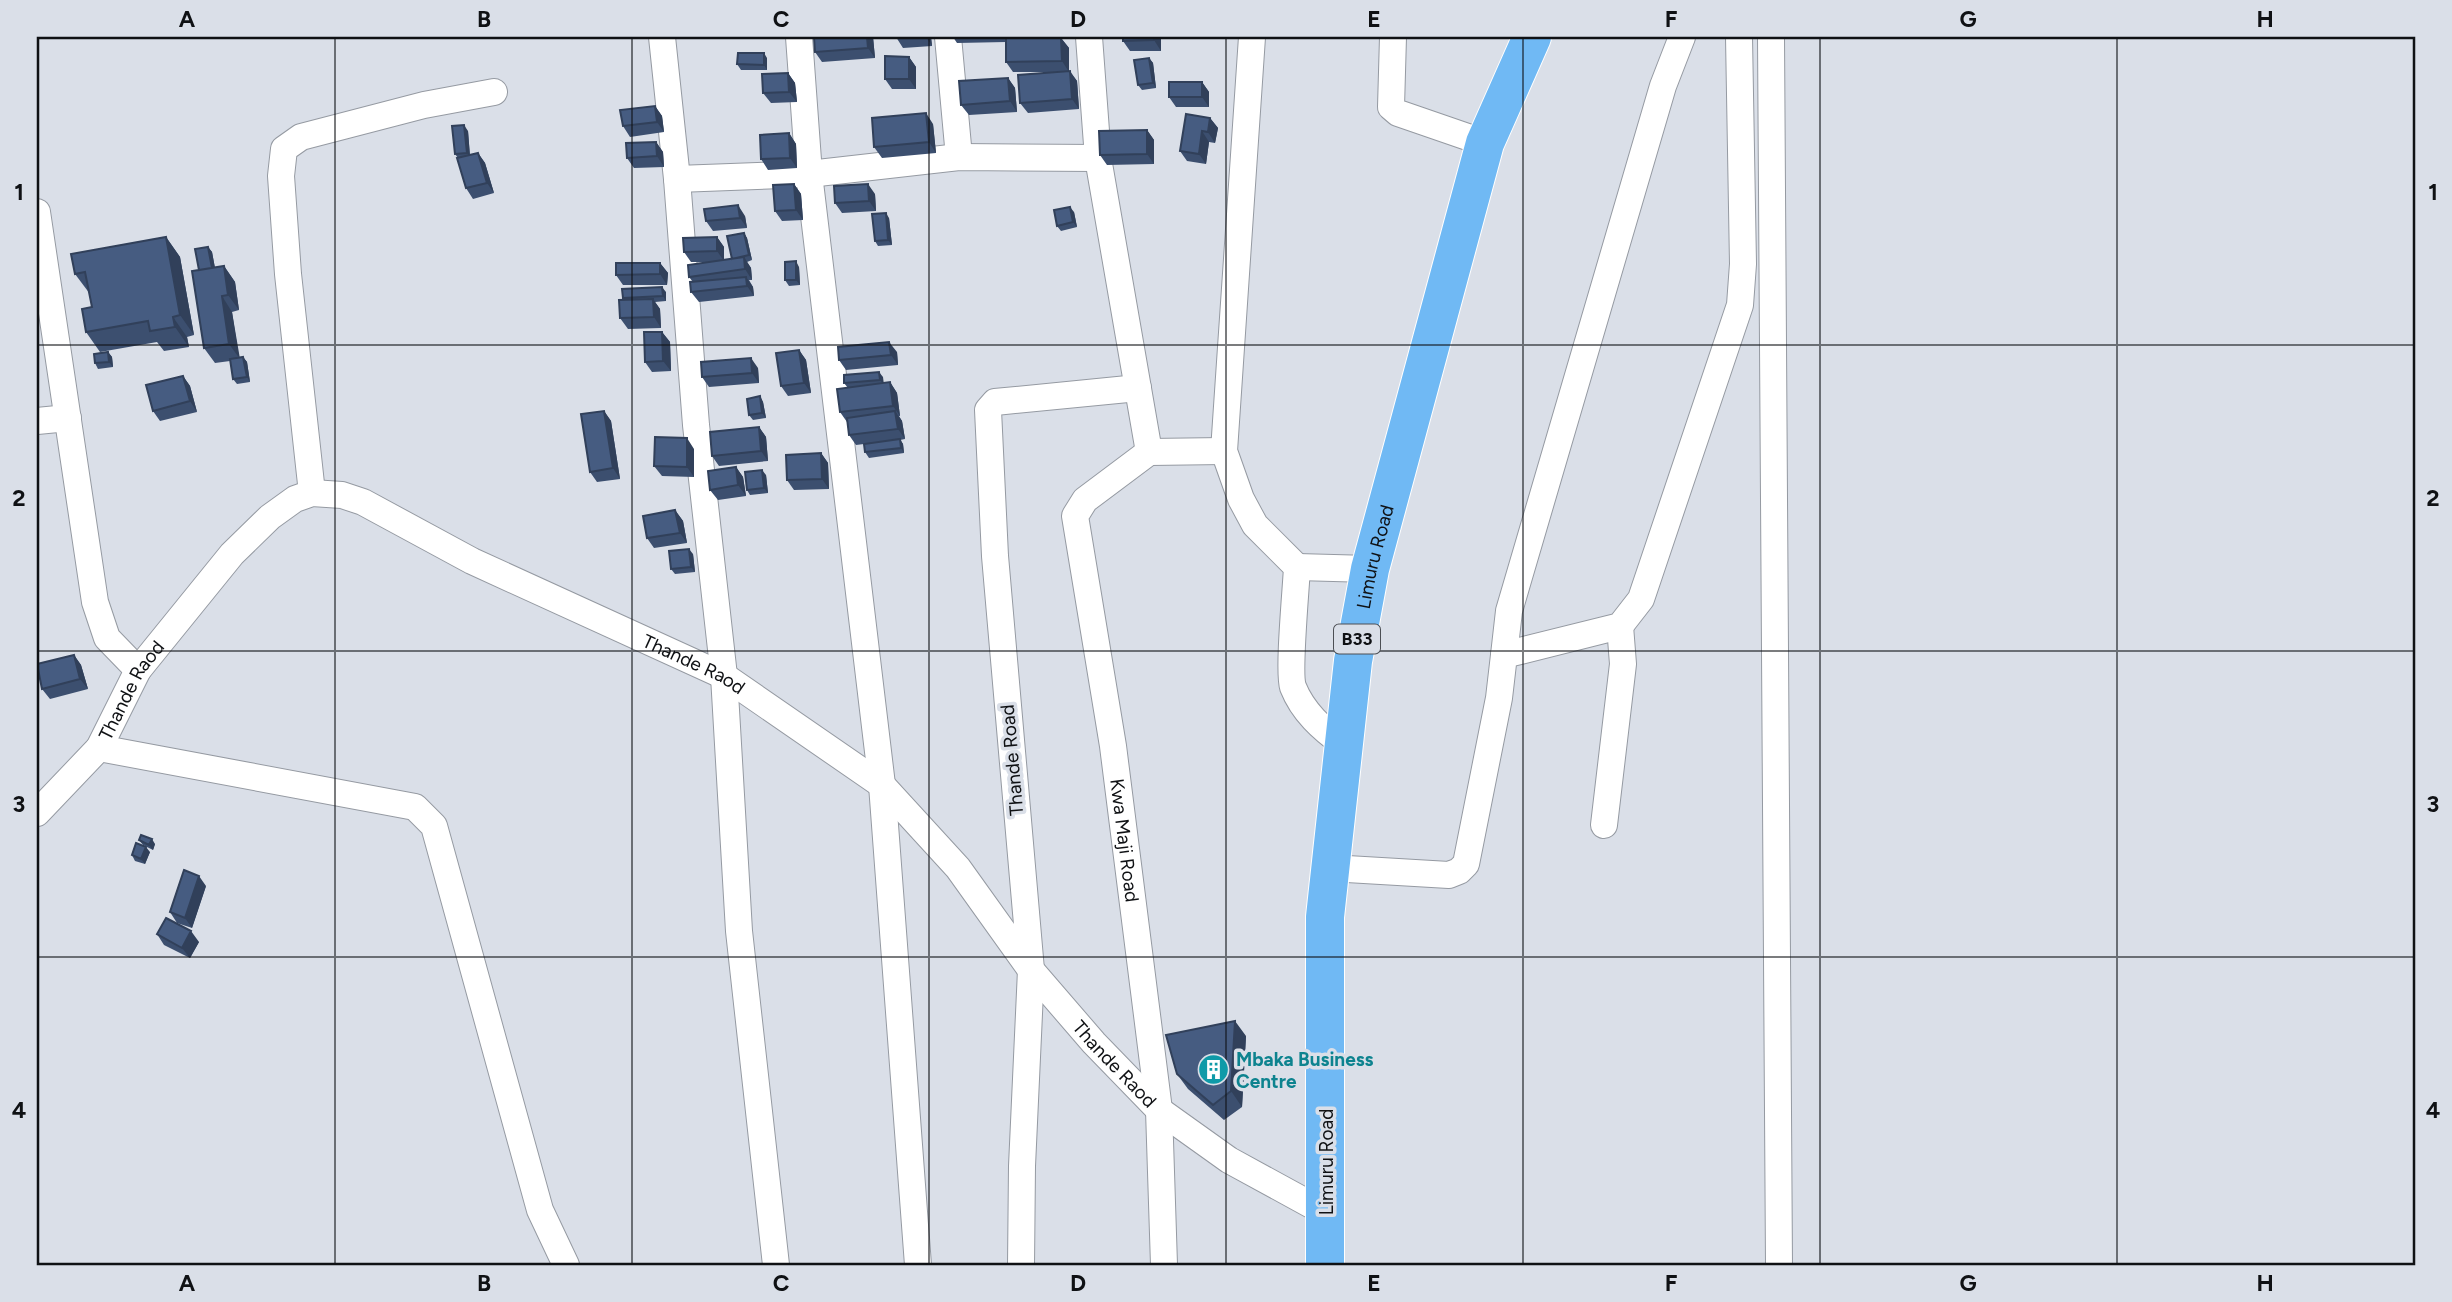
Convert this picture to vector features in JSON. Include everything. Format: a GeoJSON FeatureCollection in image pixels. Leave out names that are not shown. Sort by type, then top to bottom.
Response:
{"type":"FeatureCollection","features":[{"type":"Feature","properties":{"kind":"highway","name":"Limuru Road"},"geometry":{"type":"LineString","coordinates":[[1325,1265],[1325,917],[1353,661],[1370,569],[1485,144],[1532,37]]}},
{"type":"Feature","properties":{"kind":"street"},"geometry":{"type":"LineString","coordinates":[[662,37],[677,179],[696,425],[724,676],[739,932],[776,1265]]}},
{"type":"Feature","properties":{"kind":"street"},"geometry":{"type":"LineString","coordinates":[[799,37],[809,174],[882,785],[918,1265]]}},
{"type":"Feature","properties":{"kind":"street"},"geometry":{"type":"LineString","coordinates":[[948,37],[959,157]]}},
{"type":"Feature","properties":{"kind":"street"},"geometry":{"type":"LineString","coordinates":[[1089,37],[1098,158],[1149,452],[1224,451]]}},
{"type":"Feature","properties":{"kind":"street"},"geometry":{"type":"LineString","coordinates":[[1252,37],[1224,451],[1250,516],[1297,567],[1292,684],[1302,705],[1321,727],[1343,744]]}},
{"type":"Feature","properties":{"kind":"street"},"geometry":{"type":"LineString","coordinates":[[1393,37],[1391,107],[1398,113],[1485,144]]}},
{"type":"Feature","properties":{"kind":"street"},"geometry":{"type":"LineString","coordinates":[[1330,868],[1448,875],[1459,871],[1466,863],[1499,698],[1509,611],[1663,86],[1682,37]]}},
{"type":"Feature","properties":{"kind":"street"},"geometry":{"type":"LineString","coordinates":[[1504,655],[1620,626],[1641,599],[1740,306],[1744,264],[1740,37]]}},
{"type":"Feature","properties":{"kind":"street"},"geometry":{"type":"LineString","coordinates":[[1771,37],[1779,1265]]}},
{"type":"Feature","properties":{"kind":"street"},"geometry":{"type":"LineString","coordinates":[[312,493],[288,274],[281,176],[284,149],[301,137],[424,105],[494,92]]}},
{"type":"Feature","properties":{"kind":"street"},"geometry":{"type":"LineString","coordinates":[[677,179],[809,174],[959,157],[1098,158]]}},
{"type":"Feature","properties":{"kind":"street"},"geometry":{"type":"LineString","coordinates":[[37,212],[95,602],[107,638],[138,670]]}},
{"type":"Feature","properties":{"kind":"street","name":"Thande Road"},"geometry":{"type":"LineString","coordinates":[[1021,1265],[1021,1166],[1031,970],[995,556],[988,410],[995,402],[1138,388]]}},
{"type":"Feature","properties":{"kind":"street"},"geometry":{"type":"LineString","coordinates":[[37,421],[68,418]]}},
{"type":"Feature","properties":{"kind":"street","name":"Kwa Maji Road"},"geometry":{"type":"LineString","coordinates":[[1149,452],[1085,500],[1075,516],[1113,746],[1159,1110],[1164,1265]]}},
{"type":"Feature","properties":{"kind":"street","name":"Thande Raod"},"geometry":{"type":"LineString","coordinates":[[37,813],[99,748],[138,670],[232,554],[270,517],[295,499],[312,493],[342,495],[363,502],[472,561],[724,676],[882,785],[958,868],[1031,970],[1094,1043],[1159,1110],[1229,1160],[1326,1213]]}},
{"type":"Feature","properties":{"kind":"street"},"geometry":{"type":"LineString","coordinates":[[1297,567],[1370,569]]}},
{"type":"Feature","properties":{"kind":"street"},"geometry":{"type":"LineString","coordinates":[[1604,825],[1623,664],[1620,626]]}},
{"type":"Feature","properties":{"kind":"street"},"geometry":{"type":"LineString","coordinates":[[99,748],[415,807],[434,826],[540,1210],[566,1265]]}},
{"type":"Feature","properties":{"kind":"building"},"geometry":{"type":"Polygon","coordinates":[[[814,37],[867,37],[868,48],[815,52],[814,37]]]}},
{"type":"Feature","properties":{"kind":"building"},"geometry":{"type":"Polygon","coordinates":[[[1123,37],[1154,37],[1154,40],[1123,41],[1123,37]]]}},
{"type":"Feature","properties":{"kind":"building"},"geometry":{"type":"Polygon","coordinates":[[[1006,38],[1061,38],[1062,61],[1006,62],[1006,38]]]}},
{"type":"Feature","properties":{"kind":"building"},"geometry":{"type":"Polygon","coordinates":[[[738,53],[764,53],[764,65],[737,64],[738,53]]]}},
{"type":"Feature","properties":{"kind":"building"},"geometry":{"type":"Polygon","coordinates":[[[885,56],[909,57],[909,79],[885,79],[885,56]]]}},
{"type":"Feature","properties":{"kind":"building"},"geometry":{"type":"Polygon","coordinates":[[[1149,58],[1153,83],[1138,85],[1134,60],[1149,58]]]}},
{"type":"Feature","properties":{"kind":"building"},"geometry":{"type":"Polygon","coordinates":[[[1070,71],[1072,99],[1020,103],[1018,75],[1070,71]]]}},
{"type":"Feature","properties":{"kind":"building"},"geometry":{"type":"Polygon","coordinates":[[[788,73],[789,92],[763,93],[762,74],[788,73]]]}},
{"type":"Feature","properties":{"kind":"building"},"geometry":{"type":"Polygon","coordinates":[[[1008,78],[1010,101],[961,105],[959,81],[1008,78]]]}},
{"type":"Feature","properties":{"kind":"building"},"geometry":{"type":"Polygon","coordinates":[[[1169,82],[1202,82],[1202,97],[1169,97],[1169,82]]]}},
{"type":"Feature","properties":{"kind":"building"},"geometry":{"type":"Polygon","coordinates":[[[655,106],[657,122],[623,126],[620,110],[655,106]]]}},
{"type":"Feature","properties":{"kind":"building"},"geometry":{"type":"Polygon","coordinates":[[[926,113],[929,142],[874,147],[872,118],[926,113]]]}},
{"type":"Feature","properties":{"kind":"building"},"geometry":{"type":"Polygon","coordinates":[[[1186,114],[1210,118],[1208,132],[1202,131],[1199,154],[1180,151],[1186,114]]]}},
{"type":"Feature","properties":{"kind":"building"},"geometry":{"type":"Polygon","coordinates":[[[464,125],[467,153],[455,154],[452,126],[464,125]]]}},
{"type":"Feature","properties":{"kind":"building"},"geometry":{"type":"Polygon","coordinates":[[[1147,130],[1147,154],[1100,155],[1099,131],[1147,130]]]}},
{"type":"Feature","properties":{"kind":"building"},"geometry":{"type":"Polygon","coordinates":[[[789,133],[790,158],[761,159],[760,135],[789,133]]]}},
{"type":"Feature","properties":{"kind":"building"},"geometry":{"type":"Polygon","coordinates":[[[656,142],[657,156],[627,158],[626,143],[656,142]]]}},
{"type":"Feature","properties":{"kind":"building"},"geometry":{"type":"Polygon","coordinates":[[[478,153],[487,183],[466,188],[457,158],[478,153]]]}},
{"type":"Feature","properties":{"kind":"building"},"geometry":{"type":"Polygon","coordinates":[[[794,184],[796,210],[775,211],[773,185],[794,184]]]}},
{"type":"Feature","properties":{"kind":"building"},"geometry":{"type":"Polygon","coordinates":[[[868,184],[869,201],[835,203],[834,186],[868,184]]]}},
{"type":"Feature","properties":{"kind":"building"},"geometry":{"type":"Polygon","coordinates":[[[738,205],[740,218],[706,221],[704,209],[738,205]]]}},
{"type":"Feature","properties":{"kind":"building"},"geometry":{"type":"Polygon","coordinates":[[[1070,207],[1073,222],[1057,226],[1054,210],[1070,207]]]}},
{"type":"Feature","properties":{"kind":"building"},"geometry":{"type":"Polygon","coordinates":[[[886,213],[888,240],[875,241],[872,214],[886,213]]]}},
{"type":"Feature","properties":{"kind":"building"},"geometry":{"type":"Polygon","coordinates":[[[744,233],[749,255],[732,259],[727,236],[744,233]]]}},
{"type":"Feature","properties":{"kind":"building"},"geometry":{"type":"Polygon","coordinates":[[[166,237],[180,315],[173,317],[175,327],[150,331],[148,321],[86,332],[82,309],[92,307],[85,272],[75,274],[71,254],[166,237]]]}},
{"type":"Feature","properties":{"kind":"building"},"geometry":{"type":"Polygon","coordinates":[[[717,237],[717,251],[684,252],[683,238],[717,237]]]}},
{"type":"Feature","properties":{"kind":"building"},"geometry":{"type":"Polygon","coordinates":[[[208,247],[212,268],[199,270],[195,249],[208,247]]]}},
{"type":"Feature","properties":{"kind":"building"},"geometry":{"type":"Polygon","coordinates":[[[744,257],[745,269],[689,277],[688,265],[744,257]]]}},
{"type":"Feature","properties":{"kind":"building"},"geometry":{"type":"Polygon","coordinates":[[[796,261],[796,280],[785,280],[785,262],[796,261]]]}},
{"type":"Feature","properties":{"kind":"building"},"geometry":{"type":"Polygon","coordinates":[[[616,263],[660,263],[660,274],[616,275],[616,263]]]}},
{"type":"Feature","properties":{"kind":"building"},"geometry":{"type":"Polygon","coordinates":[[[224,266],[228,295],[222,296],[229,344],[204,348],[192,271],[224,266]]]}},
{"type":"Feature","properties":{"kind":"building"},"geometry":{"type":"Polygon","coordinates":[[[746,277],[747,286],[691,292],[690,282],[746,277]]]}},
{"type":"Feature","properties":{"kind":"building"},"geometry":{"type":"Polygon","coordinates":[[[662,287],[663,296],[623,298],[622,289],[662,287]]]}},
{"type":"Feature","properties":{"kind":"building"},"geometry":{"type":"Polygon","coordinates":[[[653,299],[654,317],[620,318],[619,300],[653,299]]]}},
{"type":"Feature","properties":{"kind":"building"},"geometry":{"type":"Polygon","coordinates":[[[644,332],[662,332],[663,361],[645,362],[644,332]]]}},
{"type":"Feature","properties":{"kind":"building"},"geometry":{"type":"Polygon","coordinates":[[[889,342],[891,355],[839,360],[838,347],[889,342]]]}},
{"type":"Feature","properties":{"kind":"building"},"geometry":{"type":"Polygon","coordinates":[[[799,350],[804,383],[781,386],[776,353],[799,350]]]}},
{"type":"Feature","properties":{"kind":"building"},"geometry":{"type":"Polygon","coordinates":[[[108,352],[109,362],[95,363],[94,354],[108,352]]]}},
{"type":"Feature","properties":{"kind":"building"},"geometry":{"type":"Polygon","coordinates":[[[243,357],[247,377],[233,379],[230,359],[243,357]]]}},
{"type":"Feature","properties":{"kind":"building"},"geometry":{"type":"Polygon","coordinates":[[[751,358],[752,373],[702,377],[701,362],[751,358]]]}},
{"type":"Feature","properties":{"kind":"building"},"geometry":{"type":"Polygon","coordinates":[[[879,372],[880,380],[844,383],[844,375],[879,372]]]}},
{"type":"Feature","properties":{"kind":"building"},"geometry":{"type":"Polygon","coordinates":[[[183,376],[190,401],[153,411],[146,385],[183,376]]]}},
{"type":"Feature","properties":{"kind":"building"},"geometry":{"type":"Polygon","coordinates":[[[890,382],[893,406],[840,412],[837,389],[890,382]]]}},
{"type":"Feature","properties":{"kind":"building"},"geometry":{"type":"Polygon","coordinates":[[[760,396],[762,413],[749,415],[747,399],[760,396]]]}},
{"type":"Feature","properties":{"kind":"building"},"geometry":{"type":"Polygon","coordinates":[[[604,411],[613,468],[590,472],[581,414],[604,411]]]}},
{"type":"Feature","properties":{"kind":"building"},"geometry":{"type":"Polygon","coordinates":[[[895,411],[898,429],[849,435],[847,418],[895,411]]]}},
{"type":"Feature","properties":{"kind":"building"},"geometry":{"type":"Polygon","coordinates":[[[759,427],[761,451],[712,456],[710,432],[759,427]]]}},
{"type":"Feature","properties":{"kind":"building"},"geometry":{"type":"Polygon","coordinates":[[[655,437],[687,438],[687,467],[654,466],[655,437]]]}},
{"type":"Feature","properties":{"kind":"building"},"geometry":{"type":"Polygon","coordinates":[[[900,439],[901,448],[865,452],[864,444],[900,439]]]}},
{"type":"Feature","properties":{"kind":"building"},"geometry":{"type":"Polygon","coordinates":[[[821,453],[822,479],[787,480],[786,455],[821,453]]]}},
{"type":"Feature","properties":{"kind":"building"},"geometry":{"type":"Polygon","coordinates":[[[736,467],[738,485],[710,490],[708,471],[736,467]]]}},
{"type":"Feature","properties":{"kind":"building"},"geometry":{"type":"Polygon","coordinates":[[[762,470],[764,488],[747,490],[745,472],[762,470]]]}},
{"type":"Feature","properties":{"kind":"building"},"geometry":{"type":"Polygon","coordinates":[[[675,510],[680,533],[647,538],[643,516],[675,510]]]}},
{"type":"Feature","properties":{"kind":"building"},"geometry":{"type":"Polygon","coordinates":[[[689,549],[691,567],[671,569],[669,551],[689,549]]]}},
{"type":"Feature","properties":{"kind":"building"},"geometry":{"type":"Polygon","coordinates":[[[74,655],[80,679],[42,689],[37,664],[74,655]]]}},
{"type":"Feature","properties":{"kind":"building"},"geometry":{"type":"Polygon","coordinates":[[[141,835],[152,839],[149,845],[139,840],[141,835]]]}},
{"type":"Feature","properties":{"kind":"building"},"geometry":{"type":"Polygon","coordinates":[[[136,843],[146,847],[141,859],[132,855],[136,843]]]}},
{"type":"Feature","properties":{"kind":"building"},"geometry":{"type":"Polygon","coordinates":[[[184,870],[199,876],[185,918],[170,912],[184,870]]]}},
{"type":"Feature","properties":{"kind":"building"},"geometry":{"type":"Polygon","coordinates":[[[166,918],[191,931],[182,948],[157,934],[166,918]]]}},
{"type":"Feature","properties":{"kind":"building","name":"Mbaka Business Centre"},"geometry":{"type":"Polygon","coordinates":[[[1235,1021],[1231,1091],[1213,1105],[1177,1074],[1166,1035],[1235,1021]]]}},
{"type":"Feature","properties":{"kind":"place","name":"Mbaka Business Centre"},"geometry":{"type":"Point","coordinates":[1213,1070]}}]}
